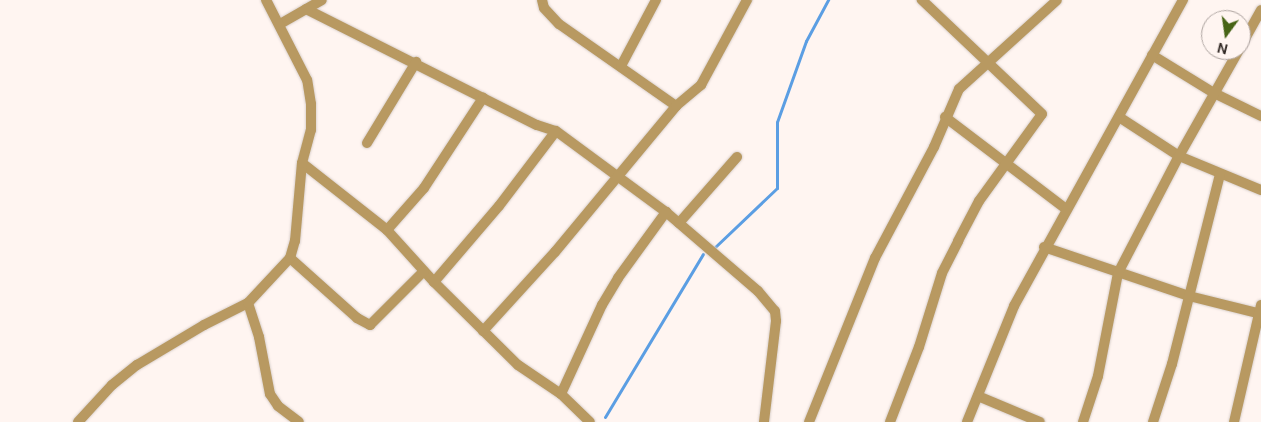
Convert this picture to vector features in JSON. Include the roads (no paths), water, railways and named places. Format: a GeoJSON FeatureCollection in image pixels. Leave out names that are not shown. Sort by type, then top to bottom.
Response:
{"type":"FeatureCollection","features":[{"type":"Feature","properties":{"kind":"street"},"geometry":{"type":"LineString","coordinates":[[82,420],[112,384],[137,365],[204,325],[248,303],[290,258],[295,241],[302,163],[310,130],[311,104],[307,80],[280,24],[266,0]]}},
{"type":"Feature","properties":{"kind":"street"},"geometry":{"type":"LineString","coordinates":[[280,24],[322,0]]}},
{"type":"Feature","properties":{"kind":"street"},"geometry":{"type":"LineString","coordinates":[[542,0],[544,8],[559,24],[676,106]]}},
{"type":"Feature","properties":{"kind":"street"},"geometry":{"type":"LineString","coordinates":[[621,66],[656,0]]}},
{"type":"Feature","properties":{"kind":"street"},"geometry":{"type":"LineString","coordinates":[[483,331],[619,177],[676,106],[701,85],[747,0]]}},
{"type":"Feature","properties":{"kind":"street"},"geometry":{"type":"LineString","coordinates":[[890,422],[919,347],[942,273],[980,201],[1042,114],[988,65],[922,0]]}},
{"type":"Feature","properties":{"kind":"street"},"geometry":{"type":"LineString","coordinates":[[809,422],[830,377],[875,258],[934,147],[945,116],[959,89],[988,65],[1057,0]]}},
{"type":"Feature","properties":{"kind":"street"},"geometry":{"type":"LineString","coordinates":[[967,422],[1014,306],[1044,247],[1183,0]]}},
{"type":"Feature","properties":{"kind":"street"},"geometry":{"type":"LineString","coordinates":[[306,9],[416,62],[537,125],[556,131],[666,212],[758,291],[775,311],[764,422]]}},
{"type":"Feature","properties":{"kind":"street"},"geometry":{"type":"LineString","coordinates":[[1251,28],[1261,10]]}},
{"type":"Feature","properties":{"kind":"street"},"geometry":{"type":"LineString","coordinates":[[1152,55],[1214,93],[1261,116]]}},
{"type":"Feature","properties":{"kind":"street"},"geometry":{"type":"LineString","coordinates":[[1083,422],[1098,376],[1118,274],[1179,156],[1233,60]]}},
{"type":"Feature","properties":{"kind":"street"},"geometry":{"type":"LineString","coordinates":[[367,143],[416,62]]}},
{"type":"Feature","properties":{"kind":"street"},"geometry":{"type":"LineString","coordinates":[[387,230],[424,188],[483,98]]}},
{"type":"Feature","properties":{"kind":"street"},"geometry":{"type":"LineString","coordinates":[[945,116],[1005,165],[1066,209]]}},
{"type":"Feature","properties":{"kind":"street"},"geometry":{"type":"LineString","coordinates":[[1118,117],[1179,156],[1261,190]]}},
{"type":"Feature","properties":{"kind":"street"},"geometry":{"type":"LineString","coordinates":[[434,282],[499,206],[556,131]]}},
{"type":"Feature","properties":{"kind":"street"},"geometry":{"type":"LineString","coordinates":[[679,223],[736,157]]}},
{"type":"Feature","properties":{"kind":"street"},"geometry":{"type":"LineString","coordinates":[[302,163],[387,230],[434,282],[483,331],[518,364],[562,394],[590,422]]}},
{"type":"Feature","properties":{"kind":"street"},"geometry":{"type":"LineString","coordinates":[[1153,422],[1190,296],[1220,174]]}},
{"type":"Feature","properties":{"kind":"street"},"geometry":{"type":"LineString","coordinates":[[562,394],[602,305],[618,278],[666,212]]}},
{"type":"Feature","properties":{"kind":"street"},"geometry":{"type":"LineString","coordinates":[[1044,247],[1118,274],[1190,296],[1260,311],[1234,422]]}},
{"type":"Feature","properties":{"kind":"street"},"geometry":{"type":"LineString","coordinates":[[290,258],[357,318],[370,325],[424,271]]}},
{"type":"Feature","properties":{"kind":"street"},"geometry":{"type":"LineString","coordinates":[[248,303],[259,337],[270,394],[278,406],[300,422]]}},
{"type":"Feature","properties":{"kind":"street"},"geometry":{"type":"LineString","coordinates":[[978,396],[1040,422]]}},
{"type":"Feature","properties":{"kind":"waterway"},"geometry":{"type":"LineString","coordinates":[[714,248],[777,188],[777,122],[806,41],[828,0]]}},
{"type":"Feature","properties":{"kind":"waterway"},"geometry":{"type":"LineString","coordinates":[[605,417],[703,254]]}}]}
